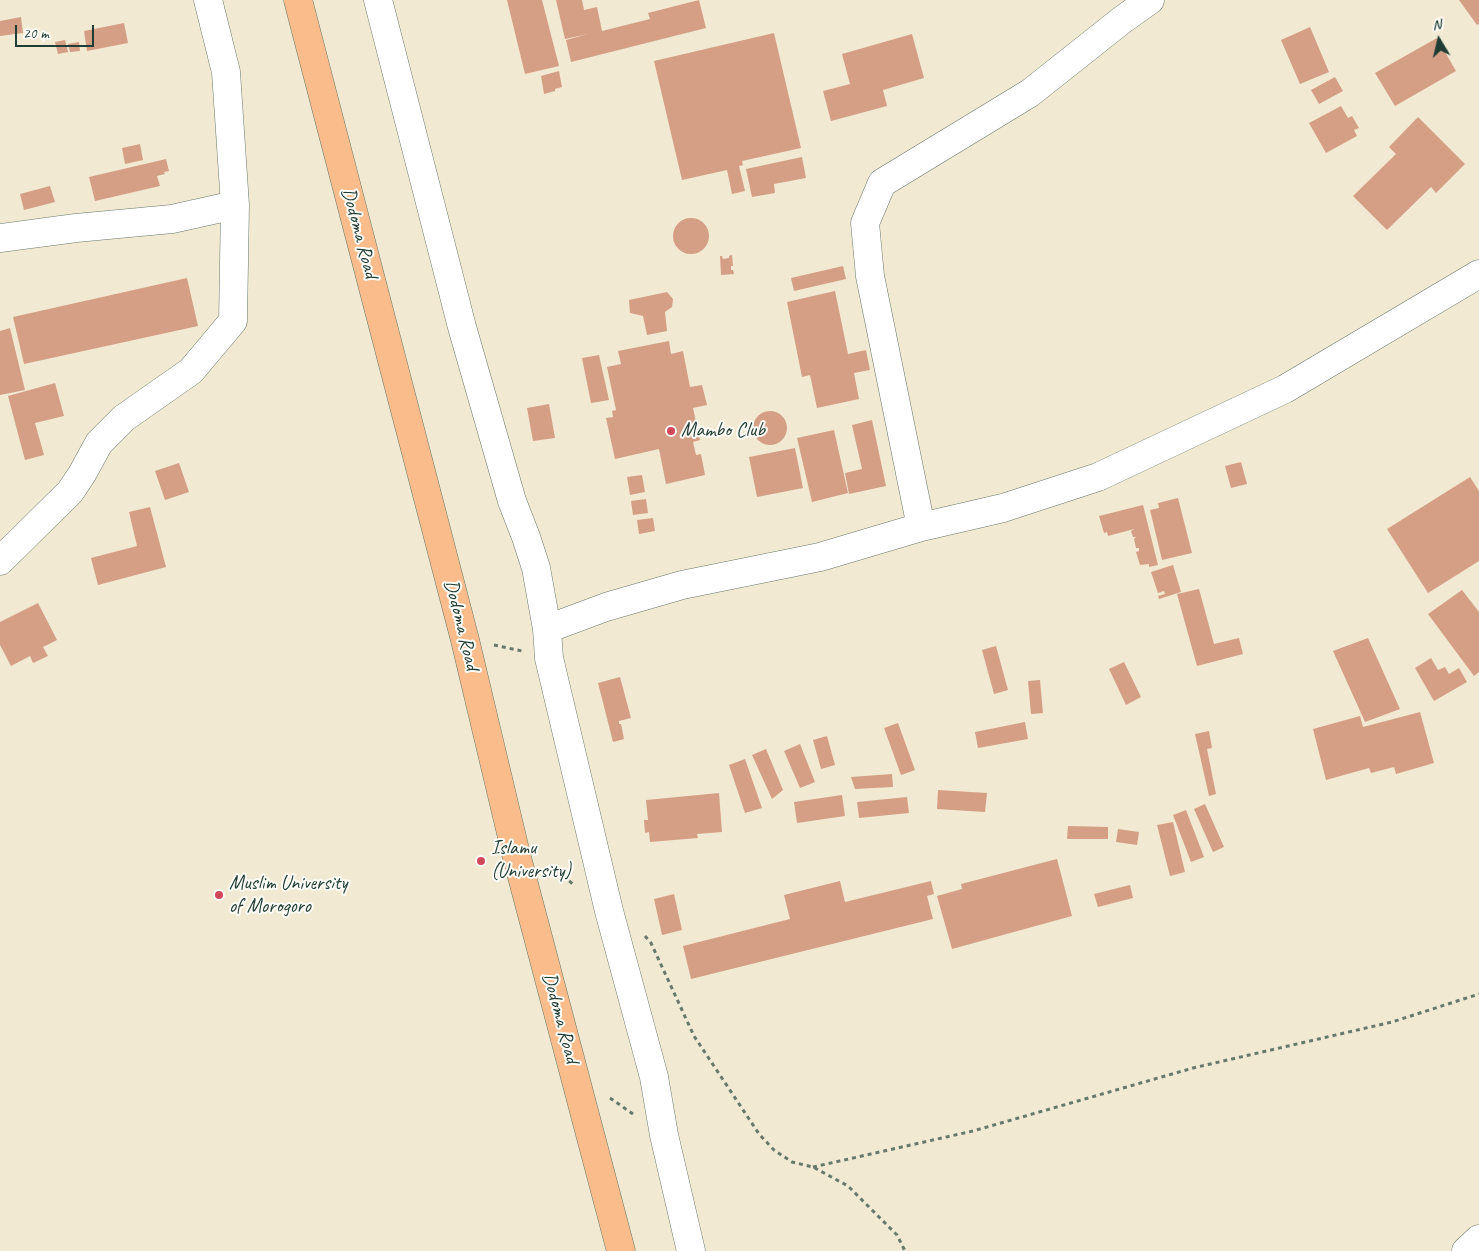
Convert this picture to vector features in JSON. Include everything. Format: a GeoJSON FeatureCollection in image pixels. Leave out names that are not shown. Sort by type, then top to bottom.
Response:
{"type":"FeatureCollection","features":[{"type":"Feature","properties":{"kind":"highway","name":"Dodoma Road"},"geometry":{"type":"LineString","coordinates":[[298,0],[465,640],[516,854],[621,1251]]}},
{"type":"Feature","properties":{"kind":"street"},"geometry":{"type":"LineString","coordinates":[[0,561],[70,492],[99,443],[124,418],[191,371],[233,321],[235,205],[226,72],[208,0]]}},
{"type":"Feature","properties":{"kind":"street"},"geometry":{"type":"LineString","coordinates":[[378,0],[462,327],[512,501],[536,568],[549,658],[609,911],[654,1077],[664,1135],[691,1251]]}},
{"type":"Feature","properties":{"kind":"street"},"geometry":{"type":"LineString","coordinates":[[922,527],[870,276],[865,223],[882,183],[1030,93],[1150,0]]}},
{"type":"Feature","properties":{"kind":"street"},"geometry":{"type":"LineString","coordinates":[[0,238],[76,228],[172,219],[235,205]]}},
{"type":"Feature","properties":{"kind":"street"},"geometry":{"type":"LineString","coordinates":[[546,629],[606,607],[682,585],[820,557],[922,527],[1003,508],[1098,477],[1285,389],[1479,274]]}},
{"type":"Feature","properties":{"kind":"street"},"geometry":{"type":"LineString","coordinates":[[1466,1251],[1479,1239]]}},
{"type":"Feature","properties":{"kind":"path"},"geometry":{"type":"LineString","coordinates":[[465,640],[513,648],[549,658]]}},
{"type":"Feature","properties":{"kind":"path"},"geometry":{"type":"LineString","coordinates":[[516,854],[567,879],[587,896],[641,932],[652,943],[694,1036],[759,1134],[774,1150],[792,1162],[813,1167],[848,1186],[897,1235],[905,1251]]}},
{"type":"Feature","properties":{"kind":"path"},"geometry":{"type":"LineString","coordinates":[[813,1167],[973,1131],[1194,1068],[1392,1022],[1479,994]]}},
{"type":"Feature","properties":{"kind":"path"},"geometry":{"type":"LineString","coordinates":[[574,1073],[664,1135]]}},
{"type":"Feature","properties":{"kind":"building"},"geometry":{"type":"Polygon","coordinates":[[[507,0],[542,0],[559,66],[525,74],[507,0]]]}},
{"type":"Feature","properties":{"kind":"building"},"geometry":{"type":"Polygon","coordinates":[[[556,0],[582,0],[584,10],[597,7],[602,31],[650,19],[648,13],[699,0],[706,28],[571,62],[566,40],[588,34],[565,39],[556,0]]]}},
{"type":"Feature","properties":{"kind":"building"},"geometry":{"type":"Polygon","coordinates":[[[1459,0],[1479,0],[1479,24],[1477,25],[1459,0]]]}},
{"type":"Feature","properties":{"kind":"building"},"geometry":{"type":"Polygon","coordinates":[[[21,17],[23,33],[0,36],[0,21],[21,17]]]}},
{"type":"Feature","properties":{"kind":"building"},"geometry":{"type":"Polygon","coordinates":[[[124,23],[128,43],[87,51],[84,31],[124,23]]]}},
{"type":"Feature","properties":{"kind":"building"},"geometry":{"type":"Polygon","coordinates":[[[1310,27],[1329,72],[1300,84],[1281,40],[1310,27]]]}},
{"type":"Feature","properties":{"kind":"building"},"geometry":{"type":"Polygon","coordinates":[[[774,33],[801,148],[742,161],[743,165],[739,166],[745,191],[732,194],[727,170],[682,180],[654,61],[774,33]]]}},
{"type":"Feature","properties":{"kind":"building"},"geometry":{"type":"Polygon","coordinates":[[[912,34],[924,78],[883,90],[887,106],[831,121],[823,91],[850,84],[842,54],[912,34]]]}},
{"type":"Feature","properties":{"kind":"building"},"geometry":{"type":"Polygon","coordinates":[[[1437,38],[1456,71],[1395,106],[1375,73],[1437,38]]]}},
{"type":"Feature","properties":{"kind":"building"},"geometry":{"type":"Polygon","coordinates":[[[65,40],[68,52],[58,54],[55,42],[65,40]]]}},
{"type":"Feature","properties":{"kind":"building"},"geometry":{"type":"Polygon","coordinates":[[[79,42],[80,51],[70,52],[68,44],[79,42]]]}},
{"type":"Feature","properties":{"kind":"building"},"geometry":{"type":"Polygon","coordinates":[[[559,71],[562,87],[544,94],[541,76],[559,71]]]}},
{"type":"Feature","properties":{"kind":"building"},"geometry":{"type":"Polygon","coordinates":[[[1335,77],[1343,91],[1319,104],[1311,90],[1335,77]]]}},
{"type":"Feature","properties":{"kind":"building"},"geometry":{"type":"Polygon","coordinates":[[[1341,106],[1348,118],[1352,116],[1359,128],[1354,130],[1357,136],[1326,153],[1309,123],[1341,106]]]}},
{"type":"Feature","properties":{"kind":"building"},"geometry":{"type":"Polygon","coordinates":[[[1418,117],[1465,164],[1436,193],[1431,187],[1387,230],[1353,196],[1396,154],[1389,147],[1418,117]]]}},
{"type":"Feature","properties":{"kind":"building"},"geometry":{"type":"Polygon","coordinates":[[[140,144],[143,160],[125,164],[122,148],[140,144]]]}},
{"type":"Feature","properties":{"kind":"building"},"geometry":{"type":"Polygon","coordinates":[[[802,157],[806,178],[774,184],[775,193],[752,197],[746,169],[802,157]]]}},
{"type":"Feature","properties":{"kind":"building"},"geometry":{"type":"Polygon","coordinates":[[[166,159],[169,171],[157,176],[160,186],[95,201],[89,177],[166,159]]]}},
{"type":"Feature","properties":{"kind":"building"},"geometry":{"type":"Polygon","coordinates":[[[50,186],[55,202],[24,210],[20,194],[50,186]]]}},
{"type":"Feature","properties":{"kind":"building"},"geometry":{"type":"Polygon","coordinates":[[[691,218],[698,219],[704,223],[708,229],[708,243],[704,249],[698,253],[691,254],[684,253],[678,249],[674,243],[673,236],[674,229],[678,223],[684,219],[691,218]]]}},
{"type":"Feature","properties":{"kind":"building"},"geometry":{"type":"Polygon","coordinates":[[[732,255],[733,266],[731,266],[731,270],[733,270],[734,274],[721,275],[720,256],[723,259],[729,258],[732,255]]]}},
{"type":"Feature","properties":{"kind":"building"},"geometry":{"type":"Polygon","coordinates":[[[843,266],[846,279],[794,291],[791,278],[843,266]]]}},
{"type":"Feature","properties":{"kind":"building"},"geometry":{"type":"Polygon","coordinates":[[[187,278],[198,326],[24,364],[13,317],[187,278]]]}},
{"type":"Feature","properties":{"kind":"building"},"geometry":{"type":"Polygon","coordinates":[[[835,291],[848,354],[866,350],[870,370],[854,373],[859,399],[817,408],[810,375],[802,377],[787,302],[835,291]]]}},
{"type":"Feature","properties":{"kind":"building"},"geometry":{"type":"Polygon","coordinates":[[[667,292],[673,299],[672,307],[665,312],[667,331],[647,335],[643,316],[630,313],[629,300],[667,292]]]}},
{"type":"Feature","properties":{"kind":"building"},"geometry":{"type":"Polygon","coordinates":[[[10,328],[25,390],[0,395],[0,331],[10,328]]]}},
{"type":"Feature","properties":{"kind":"building"},"geometry":{"type":"Polygon","coordinates":[[[669,341],[671,354],[683,351],[690,387],[702,385],[707,405],[693,408],[700,440],[693,442],[696,455],[701,454],[705,475],[666,484],[659,449],[615,459],[606,418],[613,417],[612,411],[616,410],[607,367],[621,364],[618,351],[669,341]]]}},
{"type":"Feature","properties":{"kind":"building"},"geometry":{"type":"Polygon","coordinates":[[[599,355],[609,400],[591,403],[582,358],[599,355]]]}},
{"type":"Feature","properties":{"kind":"building"},"geometry":{"type":"Polygon","coordinates":[[[55,383],[64,416],[35,423],[44,455],[25,460],[8,396],[55,383]]]}},
{"type":"Feature","properties":{"kind":"building"},"geometry":{"type":"Polygon","coordinates":[[[549,404],[555,438],[533,441],[527,408],[549,404]]]}},
{"type":"Feature","properties":{"kind":"building"},"geometry":{"type":"Polygon","coordinates":[[[770,411],[777,412],[782,416],[786,421],[786,435],[782,440],[777,444],[770,445],[763,444],[758,440],[754,435],[753,428],[754,421],[758,416],[763,412],[770,411]]]}},
{"type":"Feature","properties":{"kind":"building"},"geometry":{"type":"Polygon","coordinates":[[[872,420],[886,486],[849,494],[845,473],[862,469],[852,425],[872,420]]]}},
{"type":"Feature","properties":{"kind":"building"},"geometry":{"type":"Polygon","coordinates":[[[834,430],[848,493],[812,502],[797,438],[834,430]]]}},
{"type":"Feature","properties":{"kind":"building"},"geometry":{"type":"Polygon","coordinates":[[[795,448],[803,488],[757,497],[749,457],[795,448]]]}},
{"type":"Feature","properties":{"kind":"building"},"geometry":{"type":"Polygon","coordinates":[[[1241,462],[1247,484],[1231,488],[1225,466],[1241,462]]]}},
{"type":"Feature","properties":{"kind":"building"},"geometry":{"type":"Polygon","coordinates":[[[179,463],[189,492],[165,500],[155,471],[179,463]]]}},
{"type":"Feature","properties":{"kind":"building"},"geometry":{"type":"Polygon","coordinates":[[[642,475],[645,492],[630,495],[627,477],[642,475]]]}},
{"type":"Feature","properties":{"kind":"building"},"geometry":{"type":"Polygon","coordinates":[[[1470,477],[1479,491],[1479,561],[1428,593],[1387,529],[1470,477]]]}},
{"type":"Feature","properties":{"kind":"building"},"geometry":{"type":"Polygon","coordinates":[[[1178,498],[1192,553],[1162,560],[1150,510],[1159,508],[1158,503],[1178,498]]]}},
{"type":"Feature","properties":{"kind":"building"},"geometry":{"type":"Polygon","coordinates":[[[646,499],[648,513],[633,515],[631,501],[646,499]]]}},
{"type":"Feature","properties":{"kind":"building"},"geometry":{"type":"Polygon","coordinates":[[[1143,505],[1158,565],[1149,567],[1149,564],[1140,565],[1136,552],[1139,551],[1139,548],[1136,548],[1134,539],[1136,537],[1133,537],[1131,531],[1134,529],[1108,536],[1107,532],[1104,533],[1099,516],[1143,505]]]}},
{"type":"Feature","properties":{"kind":"building"},"geometry":{"type":"Polygon","coordinates":[[[150,507],[166,567],[98,585],[91,558],[137,546],[129,512],[150,507]]]}},
{"type":"Feature","properties":{"kind":"building"},"geometry":{"type":"Polygon","coordinates":[[[653,518],[655,531],[639,534],[637,520],[653,518]]]}},
{"type":"Feature","properties":{"kind":"building"},"geometry":{"type":"Polygon","coordinates":[[[1173,565],[1181,592],[1159,599],[1158,596],[1165,594],[1164,591],[1158,593],[1151,572],[1173,565]]]}},
{"type":"Feature","properties":{"kind":"building"},"geometry":{"type":"Polygon","coordinates":[[[1199,589],[1214,644],[1239,638],[1243,654],[1197,666],[1177,594],[1199,589]]]}},
{"type":"Feature","properties":{"kind":"building"},"geometry":{"type":"Polygon","coordinates":[[[1462,590],[1479,612],[1479,672],[1474,676],[1428,614],[1462,590]]]}},
{"type":"Feature","properties":{"kind":"building"},"geometry":{"type":"Polygon","coordinates":[[[38,603],[57,640],[43,647],[48,656],[33,663],[30,656],[11,666],[0,645],[0,622],[38,603]]]}},
{"type":"Feature","properties":{"kind":"building"},"geometry":{"type":"Polygon","coordinates":[[[1368,638],[1400,709],[1365,722],[1333,651],[1368,638]]]}},
{"type":"Feature","properties":{"kind":"building"},"geometry":{"type":"Polygon","coordinates":[[[996,646],[1008,690],[994,694],[982,650],[996,646]]]}},
{"type":"Feature","properties":{"kind":"building"},"geometry":{"type":"Polygon","coordinates":[[[1431,658],[1438,670],[1445,667],[1449,674],[1459,668],[1467,682],[1434,701],[1415,668],[1431,658]]]}},
{"type":"Feature","properties":{"kind":"building"},"geometry":{"type":"Polygon","coordinates":[[[1124,662],[1141,697],[1126,705],[1109,669],[1124,662]]]}},
{"type":"Feature","properties":{"kind":"building"},"geometry":{"type":"Polygon","coordinates":[[[620,677],[631,718],[619,721],[624,739],[613,742],[598,683],[620,677]]]}},
{"type":"Feature","properties":{"kind":"building"},"geometry":{"type":"Polygon","coordinates":[[[1040,680],[1043,713],[1031,714],[1028,681],[1040,680]]]}},
{"type":"Feature","properties":{"kind":"building"},"geometry":{"type":"Polygon","coordinates":[[[1420,712],[1434,763],[1396,774],[1394,767],[1371,773],[1369,768],[1326,780],[1313,729],[1360,716],[1363,727],[1420,712]]]}},
{"type":"Feature","properties":{"kind":"building"},"geometry":{"type":"Polygon","coordinates":[[[1025,722],[1028,739],[978,748],[975,732],[1025,722]]]}},
{"type":"Feature","properties":{"kind":"building"},"geometry":{"type":"Polygon","coordinates":[[[898,723],[915,770],[901,775],[884,728],[898,723]]]}},
{"type":"Feature","properties":{"kind":"building"},"geometry":{"type":"Polygon","coordinates":[[[1209,731],[1212,748],[1207,749],[1216,794],[1209,796],[1195,734],[1209,731]]]}},
{"type":"Feature","properties":{"kind":"building"},"geometry":{"type":"Polygon","coordinates":[[[827,736],[835,765],[821,769],[813,740],[827,736]]]}},
{"type":"Feature","properties":{"kind":"building"},"geometry":{"type":"Polygon","coordinates":[[[800,744],[815,782],[800,788],[784,751],[800,744]]]}},
{"type":"Feature","properties":{"kind":"building"},"geometry":{"type":"Polygon","coordinates":[[[766,749],[783,790],[772,799],[752,755],[766,749]]]}},
{"type":"Feature","properties":{"kind":"building"},"geometry":{"type":"Polygon","coordinates":[[[745,759],[762,808],[745,813],[729,765],[745,759]]]}},
{"type":"Feature","properties":{"kind":"building"},"geometry":{"type":"Polygon","coordinates":[[[892,774],[893,787],[855,789],[851,777],[892,774]]]}},
{"type":"Feature","properties":{"kind":"building"},"geometry":{"type":"Polygon","coordinates":[[[938,790],[987,793],[985,812],[937,809],[938,790]]]}},
{"type":"Feature","properties":{"kind":"building"},"geometry":{"type":"Polygon","coordinates":[[[719,793],[722,832],[697,834],[698,838],[650,842],[649,832],[645,833],[644,820],[648,820],[646,800],[719,793]]]}},
{"type":"Feature","properties":{"kind":"building"},"geometry":{"type":"Polygon","coordinates":[[[842,795],[845,816],[797,823],[794,802],[842,795]]]}},
{"type":"Feature","properties":{"kind":"building"},"geometry":{"type":"Polygon","coordinates":[[[907,797],[909,813],[859,818],[857,802],[907,797]]]}},
{"type":"Feature","properties":{"kind":"building"},"geometry":{"type":"Polygon","coordinates":[[[1205,804],[1224,847],[1213,852],[1194,809],[1205,804]]]}},
{"type":"Feature","properties":{"kind":"building"},"geometry":{"type":"Polygon","coordinates":[[[1186,810],[1204,857],[1191,862],[1173,815],[1186,810]]]}},
{"type":"Feature","properties":{"kind":"building"},"geometry":{"type":"Polygon","coordinates":[[[1173,822],[1185,872],[1170,876],[1157,825],[1173,822]]]}},
{"type":"Feature","properties":{"kind":"building"},"geometry":{"type":"Polygon","coordinates":[[[1068,826],[1108,827],[1108,839],[1067,839],[1068,826]]]}},
{"type":"Feature","properties":{"kind":"building"},"geometry":{"type":"Polygon","coordinates":[[[1118,829],[1139,832],[1137,845],[1116,842],[1118,829]]]}},
{"type":"Feature","properties":{"kind":"building"},"geometry":{"type":"Polygon","coordinates":[[[1057,859],[1072,916],[952,949],[937,896],[962,889],[961,884],[1057,859]]]}},
{"type":"Feature","properties":{"kind":"building"},"geometry":{"type":"Polygon","coordinates":[[[840,881],[845,902],[931,881],[934,894],[927,896],[933,919],[691,979],[683,946],[790,919],[784,895],[840,881]]]}},
{"type":"Feature","properties":{"kind":"building"},"geometry":{"type":"Polygon","coordinates":[[[1130,885],[1133,898],[1098,907],[1094,894],[1130,885]]]}},
{"type":"Feature","properties":{"kind":"building"},"geometry":{"type":"Polygon","coordinates":[[[674,894],[682,930],[662,935],[654,899],[674,894]]]}},
{"type":"Feature","properties":{"kind":"place","name":"Mambo Club"},"geometry":{"type":"Point","coordinates":[671,431]}},
{"type":"Feature","properties":{"kind":"place","name":"Islamu (University)"},"geometry":{"type":"Point","coordinates":[481,861]}},
{"type":"Feature","properties":{"kind":"place","name":"Muslim University of Morogoro"},"geometry":{"type":"Point","coordinates":[219,895]}}]}
